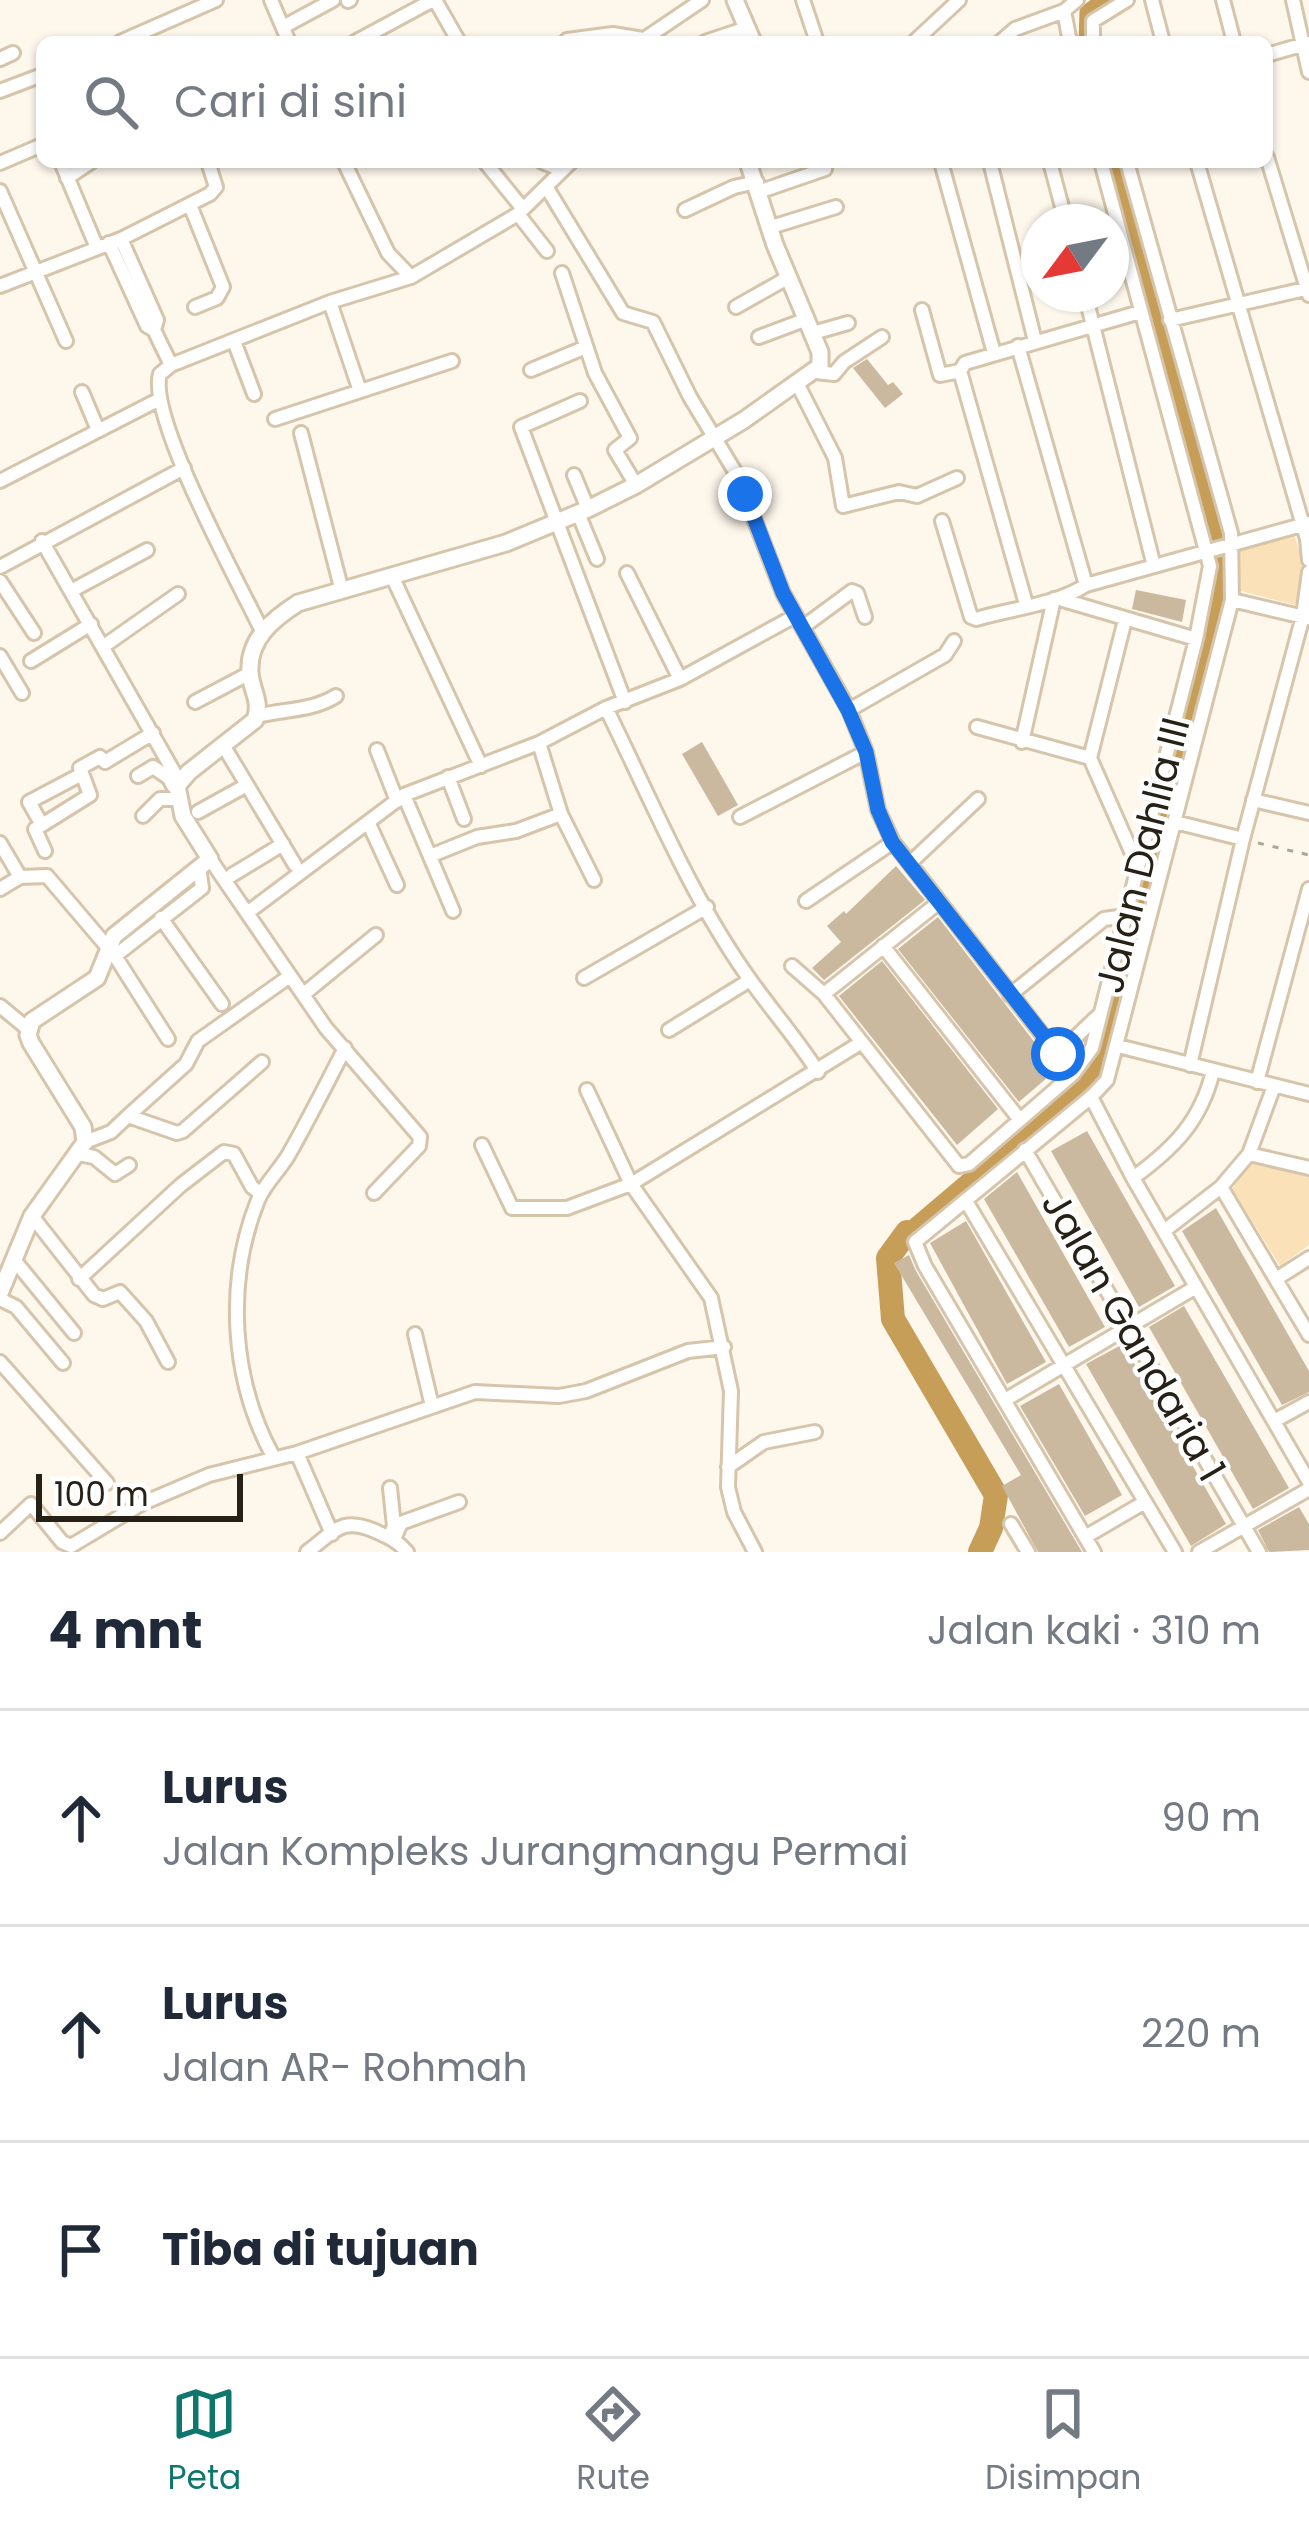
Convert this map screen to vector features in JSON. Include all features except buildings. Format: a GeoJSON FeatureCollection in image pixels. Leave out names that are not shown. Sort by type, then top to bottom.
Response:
{"type":"FeatureCollection","features":[{"type":"Feature","properties":{"kind":"street"},"geometry":{"type":"LineString","coordinates":[[134,36],[216,0]]}},
{"type":"Feature","properties":{"kind":"street"},"geometry":{"type":"LineString","coordinates":[[271,0],[287,36]]}},
{"type":"Feature","properties":{"kind":"street"},"geometry":{"type":"LineString","coordinates":[[366,36],[434,0],[455,36]]}},
{"type":"Feature","properties":{"kind":"street"},"geometry":{"type":"LineString","coordinates":[[648,36],[702,0]]}},
{"type":"Feature","properties":{"kind":"street"},"geometry":{"type":"LineString","coordinates":[[735,0],[750,35]]}},
{"type":"Feature","properties":{"kind":"street"},"geometry":{"type":"LineString","coordinates":[[803,0],[815,36]]}},
{"type":"Feature","properties":{"kind":"street"},"geometry":{"type":"LineString","coordinates":[[920,36],[958,0]]}},
{"type":"Feature","properties":{"kind":"street"},"geometry":{"type":"LineString","coordinates":[[1016,36],[1077,0]]}},
{"type":"Feature","properties":{"kind":"street"},"geometry":{"type":"LineString","coordinates":[[1092,36],[1093,21],[1127,0]]}},
{"type":"Feature","properties":{"kind":"street"},"geometry":{"type":"LineString","coordinates":[[1152,0],[1161,36]]}},
{"type":"Feature","properties":{"kind":"street"},"geometry":{"type":"LineString","coordinates":[[1222,0],[1232,36]]}},
{"type":"Feature","properties":{"kind":"street"},"geometry":{"type":"LineString","coordinates":[[1293,0],[1309,72]]}},
{"type":"Feature","properties":{"kind":"street"},"geometry":{"type":"LineString","coordinates":[[283,27],[333,1]]}},
{"type":"Feature","properties":{"kind":"street"},"geometry":{"type":"LineString","coordinates":[[1064,11],[1069,36]]}},
{"type":"Feature","properties":{"kind":"street"},"geometry":{"type":"LineString","coordinates":[[1273,53],[1305,44]]}},
{"type":"Feature","properties":{"kind":"street"},"geometry":{"type":"LineString","coordinates":[[0,91],[36,77]]}},
{"type":"Feature","properties":{"kind":"street"},"geometry":{"type":"LineString","coordinates":[[0,163],[36,148]]}},
{"type":"Feature","properties":{"kind":"street"},"geometry":{"type":"LineString","coordinates":[[63,168],[109,244],[171,365]]}},
{"type":"Feature","properties":{"kind":"street"},"geometry":{"type":"LineString","coordinates":[[67,178],[82,168]]}},
{"type":"Feature","properties":{"kind":"street"},"geometry":{"type":"LineString","coordinates":[[0,286],[109,244],[190,205],[216,187],[210,168]]}},
{"type":"Feature","properties":{"kind":"street"},"geometry":{"type":"LineString","coordinates":[[347,168],[388,253],[411,277]]}},
{"type":"Feature","properties":{"kind":"street"},"geometry":{"type":"LineString","coordinates":[[488,168],[547,251]]}},
{"type":"Feature","properties":{"kind":"street"},"geometry":{"type":"LineString","coordinates":[[263,633],[184,467],[158,400],[160,374],[171,365],[330,302],[411,277],[521,212],[565,168]]}},
{"type":"Feature","properties":{"kind":"street"},"geometry":{"type":"LineString","coordinates":[[751,168],[822,358],[816,372]]}},
{"type":"Feature","properties":{"kind":"street"},"geometry":{"type":"LineString","coordinates":[[943,168],[994,353]]}},
{"type":"Feature","properties":{"kind":"street"},"geometry":{"type":"LineString","coordinates":[[992,168],[1035,341]]}},
{"type":"Feature","properties":{"kind":"street"},"geometry":{"type":"LineString","coordinates":[[1052,168],[1061,204]]}},
{"type":"Feature","properties":{"kind":"street"},"geometry":{"type":"LineString","coordinates":[[1103,168],[1140,312],[1223,549]]}},
{"type":"Feature","properties":{"kind":"street"},"geometry":{"type":"LineString","coordinates":[[1094,1552],[915,1243],[1107,1080],[1232,600],[1170,320],[1129,168]]}},
{"type":"Feature","properties":{"kind":"street"},"geometry":{"type":"LineString","coordinates":[[1199,168],[1305,524],[1309,560]]}},
{"type":"Feature","properties":{"kind":"street"},"geometry":{"type":"LineString","coordinates":[[1170,320],[1308,291],[1270,168]]}},
{"type":"Feature","properties":{"kind":"street"},"geometry":{"type":"LineString","coordinates":[[685,210],[734,187],[759,186],[825,169]]}},
{"type":"Feature","properties":{"kind":"street"},"geometry":{"type":"LineString","coordinates":[[547,188],[623,313],[653,322],[690,397],[717,436],[799,621],[848,710],[866,752],[878,810],[892,842],[1073,1074]]}},
{"type":"Feature","properties":{"kind":"street"},"geometry":{"type":"LineString","coordinates":[[0,191],[66,341]]}},
{"type":"Feature","properties":{"kind":"street"},"geometry":{"type":"LineString","coordinates":[[190,205],[223,287],[217,298],[195,307]]}},
{"type":"Feature","properties":{"kind":"street"},"geometry":{"type":"LineString","coordinates":[[770,227],[836,207]]}},
{"type":"Feature","properties":{"kind":"street"},"geometry":{"type":"LineString","coordinates":[[562,273],[595,374],[630,438],[615,450],[636,485]]}},
{"type":"Feature","properties":{"kind":"street"},"geometry":{"type":"LineString","coordinates":[[736,308],[789,278]]}},
{"type":"Feature","properties":{"kind":"street"},"geometry":{"type":"LineString","coordinates":[[330,302],[360,391]]}},
{"type":"Feature","properties":{"kind":"street"},"geometry":{"type":"LineString","coordinates":[[922,310],[940,375],[960,371],[965,363],[994,353],[1140,312]]}},
{"type":"Feature","properties":{"kind":"street"},"geometry":{"type":"LineString","coordinates":[[1090,312],[1154,566]]}},
{"type":"Feature","properties":{"kind":"street"},"geometry":{"type":"LineString","coordinates":[[759,337],[848,323]]}},
{"type":"Feature","properties":{"kind":"street"},"geometry":{"type":"LineString","coordinates":[[257,716],[258,695],[250,673],[254,642],[298,603],[506,543],[583,511],[636,485],[816,372],[834,374],[882,337]]}},
{"type":"Feature","properties":{"kind":"street"},"geometry":{"type":"LineString","coordinates":[[233,341],[254,394]]}},
{"type":"Feature","properties":{"kind":"street"},"geometry":{"type":"LineString","coordinates":[[531,370],[586,346]]}},
{"type":"Feature","properties":{"kind":"street"},"geometry":{"type":"LineString","coordinates":[[1018,346],[1086,585]]}},
{"type":"Feature","properties":{"kind":"street"},"geometry":{"type":"LineString","coordinates":[[275,419],[452,361]]}},
{"type":"Feature","properties":{"kind":"street"},"geometry":{"type":"LineString","coordinates":[[960,371],[1026,604]]}},
{"type":"Feature","properties":{"kind":"street"},"geometry":{"type":"LineString","coordinates":[[797,383],[835,458],[843,506],[899,492],[917,496],[957,478]]}},
{"type":"Feature","properties":{"kind":"street"},"geometry":{"type":"LineString","coordinates":[[82,392],[98,430]]}},
{"type":"Feature","properties":{"kind":"street"},"geometry":{"type":"LineString","coordinates":[[0,481],[158,400]]}},
{"type":"Feature","properties":{"kind":"street"},"geometry":{"type":"LineString","coordinates":[[580,401],[521,427],[625,702]]}},
{"type":"Feature","properties":{"kind":"street"},"geometry":{"type":"LineString","coordinates":[[301,433],[342,591]]}},
{"type":"Feature","properties":{"kind":"street"},"geometry":{"type":"LineString","coordinates":[[0,567],[184,467]]}},
{"type":"Feature","properties":{"kind":"street"},"geometry":{"type":"LineString","coordinates":[[574,475],[597,559]]}},
{"type":"Feature","properties":{"kind":"street"},"geometry":{"type":"LineString","coordinates":[[942,521],[971,616],[976,619],[1059,599],[1086,585],[1305,524]]}},
{"type":"Feature","properties":{"kind":"street"},"geometry":{"type":"LineString","coordinates":[[42,541],[153,733],[205,863],[247,913],[326,1028],[420,1137],[419,1146],[374,1193]]}},
{"type":"Feature","properties":{"kind":"street","name":"Jalan Dahlia III"},"geometry":{"type":"LineString","coordinates":[[862,1042],[957,1164],[966,1166],[1089,1056],[1209,581],[1223,549]]}},
{"type":"Feature","properties":{"kind":"street"},"geometry":{"type":"LineString","coordinates":[[71,591],[147,550]]}},
{"type":"Feature","properties":{"kind":"street"},"geometry":{"type":"LineString","coordinates":[[627,572],[680,679]]}},
{"type":"Feature","properties":{"kind":"street"},"geometry":{"type":"LineString","coordinates":[[1190,1065],[1253,800],[1306,617],[1309,572]]}},
{"type":"Feature","properties":{"kind":"street"},"geometry":{"type":"LineString","coordinates":[[392,576],[481,766]]}},
{"type":"Feature","properties":{"kind":"street"},"geometry":{"type":"LineString","coordinates":[[0,581],[34,633]]}},
{"type":"Feature","properties":{"kind":"street"},"geometry":{"type":"LineString","coordinates":[[247,913],[400,798],[539,743],[606,708],[680,679],[852,591],[865,617]]}},
{"type":"Feature","properties":{"kind":"street"},"geometry":{"type":"LineString","coordinates":[[104,646],[178,594]]}},
{"type":"Feature","properties":{"kind":"street"},"geometry":{"type":"LineString","coordinates":[[1059,599],[1123,625],[1196,639]]}},
{"type":"Feature","properties":{"kind":"street"},"geometry":{"type":"LineString","coordinates":[[1022,742],[1059,599]]}},
{"type":"Feature","properties":{"kind":"street"},"geometry":{"type":"LineString","coordinates":[[1232,600],[1306,617]]}},
{"type":"Feature","properties":{"kind":"street"},"geometry":{"type":"LineString","coordinates":[[32,661],[91,624]]}},
{"type":"Feature","properties":{"kind":"street"},"geometry":{"type":"LineString","coordinates":[[1123,625],[1090,758],[1139,869]]}},
{"type":"Feature","properties":{"kind":"street"},"geometry":{"type":"LineString","coordinates":[[848,710],[945,656],[954,641]]}},
{"type":"Feature","properties":{"kind":"street"},"geometry":{"type":"LineString","coordinates":[[0,656],[22,693]]}},
{"type":"Feature","properties":{"kind":"street"},"geometry":{"type":"LineString","coordinates":[[195,702],[250,673]]}},
{"type":"Feature","properties":{"kind":"street"},"geometry":{"type":"LineString","coordinates":[[143,816],[160,799],[178,791],[257,716],[286,708],[313,709],[336,696]]}},
{"type":"Feature","properties":{"kind":"street"},"geometry":{"type":"LineString","coordinates":[[606,708],[706,908],[750,980],[818,1072]]}},
{"type":"Feature","properties":{"kind":"street"},"geometry":{"type":"LineString","coordinates":[[977,727],[1090,758]]}},
{"type":"Feature","properties":{"kind":"street"},"geometry":{"type":"LineString","coordinates":[[41,825],[29,802],[78,766],[100,757],[105,762],[153,733]]}},
{"type":"Feature","properties":{"kind":"street"},"geometry":{"type":"LineString","coordinates":[[539,743],[561,814],[594,880]]}},
{"type":"Feature","properties":{"kind":"street"},"geometry":{"type":"LineString","coordinates":[[223,746],[295,865]]}},
{"type":"Feature","properties":{"kind":"street"},"geometry":{"type":"LineString","coordinates":[[376,750],[453,910]]}},
{"type":"Feature","properties":{"kind":"street"},"geometry":{"type":"LineString","coordinates":[[740,818],[866,752]]}},
{"type":"Feature","properties":{"kind":"street"},"geometry":{"type":"LineString","coordinates":[[44,851],[35,829],[90,795],[78,766]]}},
{"type":"Feature","properties":{"kind":"street"},"geometry":{"type":"LineString","coordinates":[[138,776],[152,767],[170,778],[178,791]]}},
{"type":"Feature","properties":{"kind":"street"},"geometry":{"type":"LineString","coordinates":[[448,777],[464,820]]}},
{"type":"Feature","properties":{"kind":"street"},"geometry":{"type":"LineString","coordinates":[[198,812],[245,786]]}},
{"type":"Feature","properties":{"kind":"street"},"geometry":{"type":"LineString","coordinates":[[910,863],[978,799]]}},
{"type":"Feature","properties":{"kind":"street"},"geometry":{"type":"LineString","coordinates":[[1253,800],[1309,813]]}},
{"type":"Feature","properties":{"kind":"street"},"geometry":{"type":"LineString","coordinates":[[430,856],[477,837],[516,831],[561,814]]}},
{"type":"Feature","properties":{"kind":"street"},"geometry":{"type":"LineString","coordinates":[[1175,822],[1243,839]]}},
{"type":"Feature","properties":{"kind":"street"},"geometry":{"type":"LineString","coordinates":[[368,823],[397,885]]}},
{"type":"Feature","properties":{"kind":"street"},"geometry":{"type":"LineString","coordinates":[[806,901],[892,842]]}},
{"type":"Feature","properties":{"kind":"street"},"geometry":{"type":"LineString","coordinates":[[0,843],[20,877]]}},
{"type":"Feature","properties":{"kind":"street"},"geometry":{"type":"LineString","coordinates":[[232,875],[283,844]]}},
{"type":"Feature","properties":{"kind":"street"},"geometry":{"type":"LineString","coordinates":[[111,952],[202,888],[205,863]]}},
{"type":"Feature","properties":{"kind":"street"},"geometry":{"type":"LineString","coordinates":[[28,1029],[32,1021],[97,978],[114,936],[205,863]]}},
{"type":"Feature","properties":{"kind":"street"},"geometry":{"type":"LineString","coordinates":[[0,890],[20,877],[47,876],[111,952],[168,1039]]}},
{"type":"Feature","properties":{"kind":"street"},"geometry":{"type":"LineString","coordinates":[[1258,1082],[1309,889]]}},
{"type":"Feature","properties":{"kind":"street"},"geometry":{"type":"LineString","coordinates":[[824,994],[938,903]]}},
{"type":"Feature","properties":{"kind":"street"},"geometry":{"type":"LineString","coordinates":[[584,978],[706,908]]}},
{"type":"Feature","properties":{"kind":"street"},"geometry":{"type":"LineString","coordinates":[[1010,995],[1104,920],[1126,916]]}},
{"type":"Feature","properties":{"kind":"street"},"geometry":{"type":"LineString","coordinates":[[160,918],[222,1004]]}},
{"type":"Feature","properties":{"kind":"street"},"geometry":{"type":"LineString","coordinates":[[304,993],[376,935]]}},
{"type":"Feature","properties":{"kind":"street"},"geometry":{"type":"LineString","coordinates":[[884,946],[1020,1120]]}},
{"type":"Feature","properties":{"kind":"street"},"geometry":{"type":"LineString","coordinates":[[482,1145],[508,1203],[518,1210],[567,1208],[631,1184],[862,1042],[824,994],[792,966]]}},
{"type":"Feature","properties":{"kind":"street"},"geometry":{"type":"LineString","coordinates":[[63,1363],[16,1307],[0,1296],[32,1216],[87,1144],[128,1116],[187,1064],[198,1041],[290,976]]}},
{"type":"Feature","properties":{"kind":"street"},"geometry":{"type":"LineString","coordinates":[[668,1030],[750,980]]}},
{"type":"Feature","properties":{"kind":"street"},"geometry":{"type":"LineString","coordinates":[[0,1006],[28,1029],[31,1043],[83,1127],[94,1156],[115,1174],[129,1166]]}},
{"type":"Feature","properties":{"kind":"street"},"geometry":{"type":"LineString","coordinates":[[1058,1054],[1102,1012]]}},
{"type":"Feature","properties":{"kind":"street"},"geometry":{"type":"LineString","coordinates":[[1118,1046],[1309,1094]]}},
{"type":"Feature","properties":{"kind":"street"},"geometry":{"type":"LineString","coordinates":[[274,1458],[250,1406],[240,1362],[236,1307],[244,1255],[261,1194],[287,1158],[345,1048]]}},
{"type":"Feature","properties":{"kind":"street"},"geometry":{"type":"LineString","coordinates":[[128,1116],[168,1131],[184,1131],[262,1062]]}},
{"type":"Feature","properties":{"kind":"street"},"geometry":{"type":"LineString","coordinates":[[1133,1178],[1182,1138],[1207,1096],[1214,1071]]}},
{"type":"Feature","properties":{"kind":"street"},"geometry":{"type":"LineString","coordinates":[[1164,1231],[1221,1187],[1250,1154],[1274,1086]]}},
{"type":"Feature","properties":{"kind":"street"},"geometry":{"type":"LineString","coordinates":[[587,1090],[650,1216],[711,1298],[731,1391],[728,1467],[734,1512],[755,1552]]}},
{"type":"Feature","properties":{"kind":"street"},"geometry":{"type":"LineString","coordinates":[[1091,1097],[1309,1486],[1198,1552]]}},
{"type":"Feature","properties":{"kind":"street"},"geometry":{"type":"LineString","coordinates":[[79,1279],[181,1185],[228,1150],[261,1194]]}},
{"type":"Feature","properties":{"kind":"street","name":"Jalan Gandaria 1"},"geometry":{"type":"LineString","coordinates":[[1025,1150],[1259,1552]]}},
{"type":"Feature","properties":{"kind":"street"},"geometry":{"type":"LineString","coordinates":[[1250,1154],[1309,1168]]}},
{"type":"Feature","properties":{"kind":"street"},"geometry":{"type":"LineString","coordinates":[[1221,1187],[1308,1332]]}},
{"type":"Feature","properties":{"kind":"street"},"geometry":{"type":"LineString","coordinates":[[966,1201],[1174,1552]]}},
{"type":"Feature","properties":{"kind":"street"},"geometry":{"type":"LineString","coordinates":[[32,1216],[99,1298],[120,1292],[146,1321],[168,1362]]}},
{"type":"Feature","properties":{"kind":"street"},"geometry":{"type":"LineString","coordinates":[[1276,1279],[1309,1258]]}},
{"type":"Feature","properties":{"kind":"street"},"geometry":{"type":"LineString","coordinates":[[15,1261],[74,1333]]}},
{"type":"Feature","properties":{"kind":"street"},"geometry":{"type":"LineString","coordinates":[[1005,1400],[1196,1287]]}},
{"type":"Feature","properties":{"kind":"street"},"geometry":{"type":"LineString","coordinates":[[415,1334],[431,1406]]}},
{"type":"Feature","properties":{"kind":"street"},"geometry":{"type":"LineString","coordinates":[[0,1533],[31,1504],[62,1542],[71,1546],[141,1504],[209,1475],[296,1453],[476,1392],[572,1394],[688,1351],[724,1348]]}},
{"type":"Feature","properties":{"kind":"street"},"geometry":{"type":"LineString","coordinates":[[0,1362],[107,1483]]}},
{"type":"Feature","properties":{"kind":"street"},"geometry":{"type":"LineString","coordinates":[[1276,1420],[1309,1402]]}},
{"type":"Feature","properties":{"kind":"street"},"geometry":{"type":"LineString","coordinates":[[728,1467],[764,1442],[815,1432]]}},
{"type":"Feature","properties":{"kind":"street"},"geometry":{"type":"LineString","coordinates":[[296,1453],[332,1534]]}},
{"type":"Feature","properties":{"kind":"street"},"geometry":{"type":"LineString","coordinates":[[389,1488],[392,1538]]}},
{"type":"Feature","properties":{"kind":"street"},"geometry":{"type":"LineString","coordinates":[[392,1538],[401,1523],[459,1502]]}},
{"type":"Feature","properties":{"kind":"street"},"geometry":{"type":"LineString","coordinates":[[1085,1538],[1145,1502]]}},
{"type":"Feature","properties":{"kind":"street"},"geometry":{"type":"LineString","coordinates":[[309,1552],[353,1522],[392,1538],[407,1552]]}},
{"type":"Feature","properties":{"kind":"street"},"geometry":{"type":"LineString","coordinates":[[1011,1524],[1028,1552]]}},
{"type":"Feature","properties":{"kind":"path"},"geometry":{"type":"LineString","coordinates":[[1243,839],[1309,855]]}},
{"type":"Feature","properties":{"kind":"shaded area"},"geometry":{"type":"Polygon","coordinates":[[[1293,532],[1306,569],[1295,605],[1241,591],[1238,547],[1293,532]]]}},
{"type":"Feature","properties":{"kind":"shaded area"},"geometry":{"type":"Polygon","coordinates":[[[1253,1160],[1309,1175],[1309,1245],[1280,1266],[1232,1189],[1253,1160]]]}},
{"type":"Feature","properties":{"kind":"waterway"},"geometry":{"type":"LineString","coordinates":[[1086,36],[1087,12],[1103,0]]}},
{"type":"Feature","properties":{"kind":"waterway"},"geometry":{"type":"LineString","coordinates":[[907,1232],[1095,1072],[1104,1053],[1224,578],[1218,540],[1119,168]]}},
{"type":"Feature","properties":{"kind":"waterway"},"geometry":{"type":"LineString","coordinates":[[907,1232],[888,1258],[893,1319],[996,1495],[991,1528],[980,1552]]}},
{"type":"Feature","properties":{"kind":"route"},"geometry":{"type":"LineString","coordinates":[[745,494],[783,593],[866,752],[878,810],[892,842],[1058,1054]]}}]}
